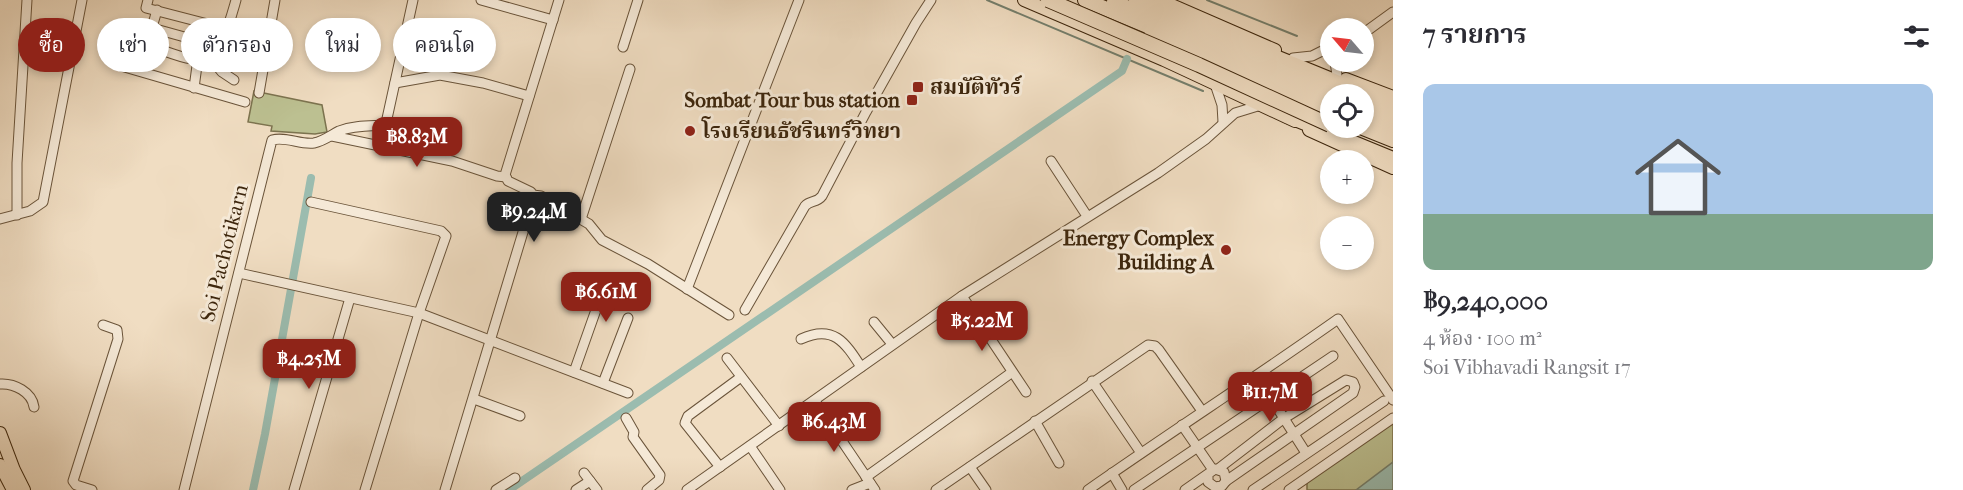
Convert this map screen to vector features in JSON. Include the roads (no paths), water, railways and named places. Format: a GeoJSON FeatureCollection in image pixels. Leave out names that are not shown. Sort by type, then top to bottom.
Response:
{"type":"FeatureCollection","features":[{"type":"Feature","properties":{"kind":"highway"},"geometry":{"type":"LineString","coordinates":[[1048,0],[1199,64],[1320,120]]}},
{"type":"Feature","properties":{"kind":"highway"},"geometry":{"type":"LineString","coordinates":[[1061,0],[1320,110]]}},
{"type":"Feature","properties":{"kind":"highway"},"geometry":{"type":"LineString","coordinates":[[1085,0],[1320,98]]}},
{"type":"Feature","properties":{"kind":"highway"},"geometry":{"type":"LineString","coordinates":[[1109,0],[1320,87]]}},
{"type":"Feature","properties":{"kind":"highway"},"geometry":{"type":"LineString","coordinates":[[1136,0],[1393,105]]}},
{"type":"Feature","properties":{"kind":"highway"},"geometry":{"type":"LineString","coordinates":[[1164,60],[1182,50]]}},
{"type":"Feature","properties":{"kind":"highway"},"geometry":{"type":"LineString","coordinates":[[1374,109],[1393,117]]}},
{"type":"Feature","properties":{"kind":"highway"},"geometry":{"type":"LineString","coordinates":[[1288,116],[1393,159]]}},
{"type":"Feature","properties":{"kind":"highway"},"geometry":{"type":"LineString","coordinates":[[1374,119],[1393,128]]}},
{"type":"Feature","properties":{"kind":"highway"},"geometry":{"type":"LineString","coordinates":[[1374,136],[1393,140]]}},
{"type":"Feature","properties":{"kind":"highway"},"geometry":{"type":"LineString","coordinates":[[1371,138],[1393,151]]}},
{"type":"Feature","properties":{"kind":"main road"},"geometry":{"type":"LineString","coordinates":[[1024,0],[1288,116],[1314,133],[1393,168]]}},
{"type":"Feature","properties":{"kind":"main road"},"geometry":{"type":"LineString","coordinates":[[1160,0],[1293,58],[1393,97]]}},
{"type":"Feature","properties":{"kind":"main road"},"geometry":{"type":"LineString","coordinates":[[0,433],[24,490]]}},
{"type":"Feature","properties":{"kind":"main road"},"geometry":{"type":"LineString","coordinates":[[0,465],[12,490]]}},
{"type":"Feature","properties":{"kind":"street"},"geometry":{"type":"LineString","coordinates":[[17,215],[17,163],[27,0]]}},
{"type":"Feature","properties":{"kind":"street"},"geometry":{"type":"LineString","coordinates":[[0,219],[36,208],[43,202],[82,0]]}},
{"type":"Feature","properties":{"kind":"street"},"geometry":{"type":"LineString","coordinates":[[148,0],[146,8],[182,18]]}},
{"type":"Feature","properties":{"kind":"street"},"geometry":{"type":"LineString","coordinates":[[230,18],[236,0]]}},
{"type":"Feature","properties":{"kind":"street"},"geometry":{"type":"LineString","coordinates":[[259,93],[274,0]]}},
{"type":"Feature","properties":{"kind":"street"},"geometry":{"type":"LineString","coordinates":[[381,146],[413,0]]}},
{"type":"Feature","properties":{"kind":"street"},"geometry":{"type":"LineString","coordinates":[[481,0],[553,20]]}},
{"type":"Feature","properties":{"kind":"street"},"geometry":{"type":"LineString","coordinates":[[506,177],[559,0]]}},
{"type":"Feature","properties":{"kind":"street"},"geometry":{"type":"LineString","coordinates":[[624,46],[638,0]]}},
{"type":"Feature","properties":{"kind":"street"},"geometry":{"type":"LineString","coordinates":[[687,289],[799,0]]}},
{"type":"Feature","properties":{"kind":"street"},"geometry":{"type":"LineString","coordinates":[[745,310],[805,206],[822,196],[866,112],[931,0]]}},
{"type":"Feature","properties":{"kind":"street"},"geometry":{"type":"LineString","coordinates":[[155,18],[157,10]]}},
{"type":"Feature","properties":{"kind":"street"},"geometry":{"type":"LineString","coordinates":[[1374,26],[1393,12]]}},
{"type":"Feature","properties":{"kind":"street"},"geometry":{"type":"LineString","coordinates":[[1293,58],[1312,57],[1320,53]]}},
{"type":"Feature","properties":{"kind":"street"},"geometry":{"type":"LineString","coordinates":[[581,219],[630,69]]}},
{"type":"Feature","properties":{"kind":"street"},"geometry":{"type":"LineString","coordinates":[[141,72],[245,102]]}},
{"type":"Feature","properties":{"kind":"street"},"geometry":{"type":"LineString","coordinates":[[194,88],[196,72]]}},
{"type":"Feature","properties":{"kind":"street"},"geometry":{"type":"LineString","coordinates":[[222,72],[234,80]]}},
{"type":"Feature","properties":{"kind":"street"},"geometry":{"type":"LineString","coordinates":[[395,83],[440,75],[483,83],[529,96]]}},
{"type":"Feature","properties":{"kind":"street"},"geometry":{"type":"LineString","coordinates":[[1215,84],[1222,105],[1223,122]]}},
{"type":"Feature","properties":{"kind":"street"},"geometry":{"type":"LineString","coordinates":[[687,490],[962,296],[1158,173],[1206,139],[1223,122],[1240,110],[1261,105]]}},
{"type":"Feature","properties":{"kind":"street","name":"Soi Pachotikarn"},"geometry":{"type":"LineString","coordinates":[[184,490],[272,140],[288,139],[311,143],[355,127],[386,125]]}},
{"type":"Feature","properties":{"kind":"street"},"geometry":{"type":"LineString","coordinates":[[332,136],[452,161],[506,177],[508,181],[533,195],[541,196],[581,219],[589,224],[602,240],[648,264],[729,315]]}},
{"type":"Feature","properties":{"kind":"street"},"geometry":{"type":"LineString","coordinates":[[1051,161],[1087,216]]}},
{"type":"Feature","properties":{"kind":"street"},"geometry":{"type":"LineString","coordinates":[[445,490],[532,206],[533,195]]}},
{"type":"Feature","properties":{"kind":"street"},"geometry":{"type":"LineString","coordinates":[[311,202],[444,232],[446,238],[419,313],[365,490]]}},
{"type":"Feature","properties":{"kind":"street"},"geometry":{"type":"LineString","coordinates":[[238,273],[419,313],[628,393]]}},
{"type":"Feature","properties":{"kind":"street"},"geometry":{"type":"LineString","coordinates":[[573,293],[597,307],[574,372]]}},
{"type":"Feature","properties":{"kind":"street"},"geometry":{"type":"LineString","coordinates":[[962,296],[1011,373],[1026,392]]}},
{"type":"Feature","properties":{"kind":"street"},"geometry":{"type":"LineString","coordinates":[[294,490],[350,298]]}},
{"type":"Feature","properties":{"kind":"street"},"geometry":{"type":"LineString","coordinates":[[603,383],[628,318]]}},
{"type":"Feature","properties":{"kind":"street"},"geometry":{"type":"LineString","coordinates":[[1088,490],[1338,319],[1388,401],[1253,490]]}},
{"type":"Feature","properties":{"kind":"street"},"geometry":{"type":"LineString","coordinates":[[874,322],[892,344]]}},
{"type":"Feature","properties":{"kind":"street"},"geometry":{"type":"LineString","coordinates":[[92,490],[76,485],[73,481],[118,339],[117,330],[103,325]]}},
{"type":"Feature","properties":{"kind":"street"},"geometry":{"type":"LineString","coordinates":[[801,339],[818,334],[837,338],[846,343],[861,367]]}},
{"type":"Feature","properties":{"kind":"street"},"geometry":{"type":"LineString","coordinates":[[936,490],[1092,381],[1151,345],[1159,350],[1202,411]]}},
{"type":"Feature","properties":{"kind":"street"},"geometry":{"type":"LineString","coordinates":[[1134,490],[1333,356]]}},
{"type":"Feature","properties":{"kind":"street"},"geometry":{"type":"LineString","coordinates":[[727,358],[779,426]]}},
{"type":"Feature","properties":{"kind":"street"},"geometry":{"type":"LineString","coordinates":[[852,490],[870,483],[1011,373]]}},
{"type":"Feature","properties":{"kind":"street"},"geometry":{"type":"LineString","coordinates":[[720,467],[685,423],[688,416],[741,377]]}},
{"type":"Feature","properties":{"kind":"street"},"geometry":{"type":"LineString","coordinates":[[1256,377],[1306,453]]}},
{"type":"Feature","properties":{"kind":"street"},"geometry":{"type":"LineString","coordinates":[[1185,490],[1213,472],[1283,419],[1346,380],[1353,382],[1355,387],[1353,393],[1221,487]]}},
{"type":"Feature","properties":{"kind":"street"},"geometry":{"type":"LineString","coordinates":[[1092,381],[1141,453]]}},
{"type":"Feature","properties":{"kind":"street"},"geometry":{"type":"LineString","coordinates":[[0,384],[7,384],[27,393],[34,407]]}},
{"type":"Feature","properties":{"kind":"street"},"geometry":{"type":"LineString","coordinates":[[474,399],[520,416]]}},
{"type":"Feature","properties":{"kind":"street"},"geometry":{"type":"LineString","coordinates":[[814,401],[870,483]]}},
{"type":"Feature","properties":{"kind":"street"},"geometry":{"type":"LineString","coordinates":[[626,418],[634,432],[633,438],[660,476],[659,480],[647,490]]}},
{"type":"Feature","properties":{"kind":"street"},"geometry":{"type":"LineString","coordinates":[[1296,488],[1393,418]]}},
{"type":"Feature","properties":{"kind":"street"},"geometry":{"type":"LineString","coordinates":[[1035,421],[1059,463]]}},
{"type":"Feature","properties":{"kind":"street"},"geometry":{"type":"LineString","coordinates":[[1182,425],[1213,472],[1225,474],[1221,487]]}},
{"type":"Feature","properties":{"kind":"street"},"geometry":{"type":"LineString","coordinates":[[750,446],[780,490]]}},
{"type":"Feature","properties":{"kind":"street"},"geometry":{"type":"LineString","coordinates":[[970,467],[986,490]]}},
{"type":"Feature","properties":{"kind":"street"},"geometry":{"type":"LineString","coordinates":[[1213,472],[1209,484],[1221,487]]}},
{"type":"Feature","properties":{"kind":"street"},"geometry":{"type":"LineString","coordinates":[[1112,473],[1122,490]]}},
{"type":"Feature","properties":{"kind":"street"},"geometry":{"type":"LineString","coordinates":[[576,490],[587,477],[597,490]]}},
{"type":"Feature","properties":{"kind":"street"},"geometry":{"type":"LineString","coordinates":[[496,490],[514,478]]}},
{"type":"Feature","properties":{"kind":"waterway"},"geometry":{"type":"LineString","coordinates":[[987,0],[1203,91]]}},
{"type":"Feature","properties":{"kind":"waterway"},"geometry":{"type":"LineString","coordinates":[[1207,0],[1297,36]]}},
{"type":"Feature","properties":{"kind":"waterway"},"geometry":{"type":"LineString","coordinates":[[509,490],[1122,71],[1127,59]]}},
{"type":"Feature","properties":{"kind":"waterway"},"geometry":{"type":"LineString","coordinates":[[253,490],[311,178]]}},
{"type":"Feature","properties":{"kind":"place","name":"สมบัติทัวร์"},"geometry":{"type":"Point","coordinates":[918,87]}},
{"type":"Feature","properties":{"kind":"place","name":"Sombat Tour bus station"},"geometry":{"type":"Point","coordinates":[912,100]}},
{"type":"Feature","properties":{"kind":"place","name":"โรงเรียนธัชรินทร์วิทยา"},"geometry":{"type":"Point","coordinates":[690,131]}},
{"type":"Feature","properties":{"kind":"place","name":"Energy Complex Building A"},"geometry":{"type":"Point","coordinates":[1226,250]}}]}
